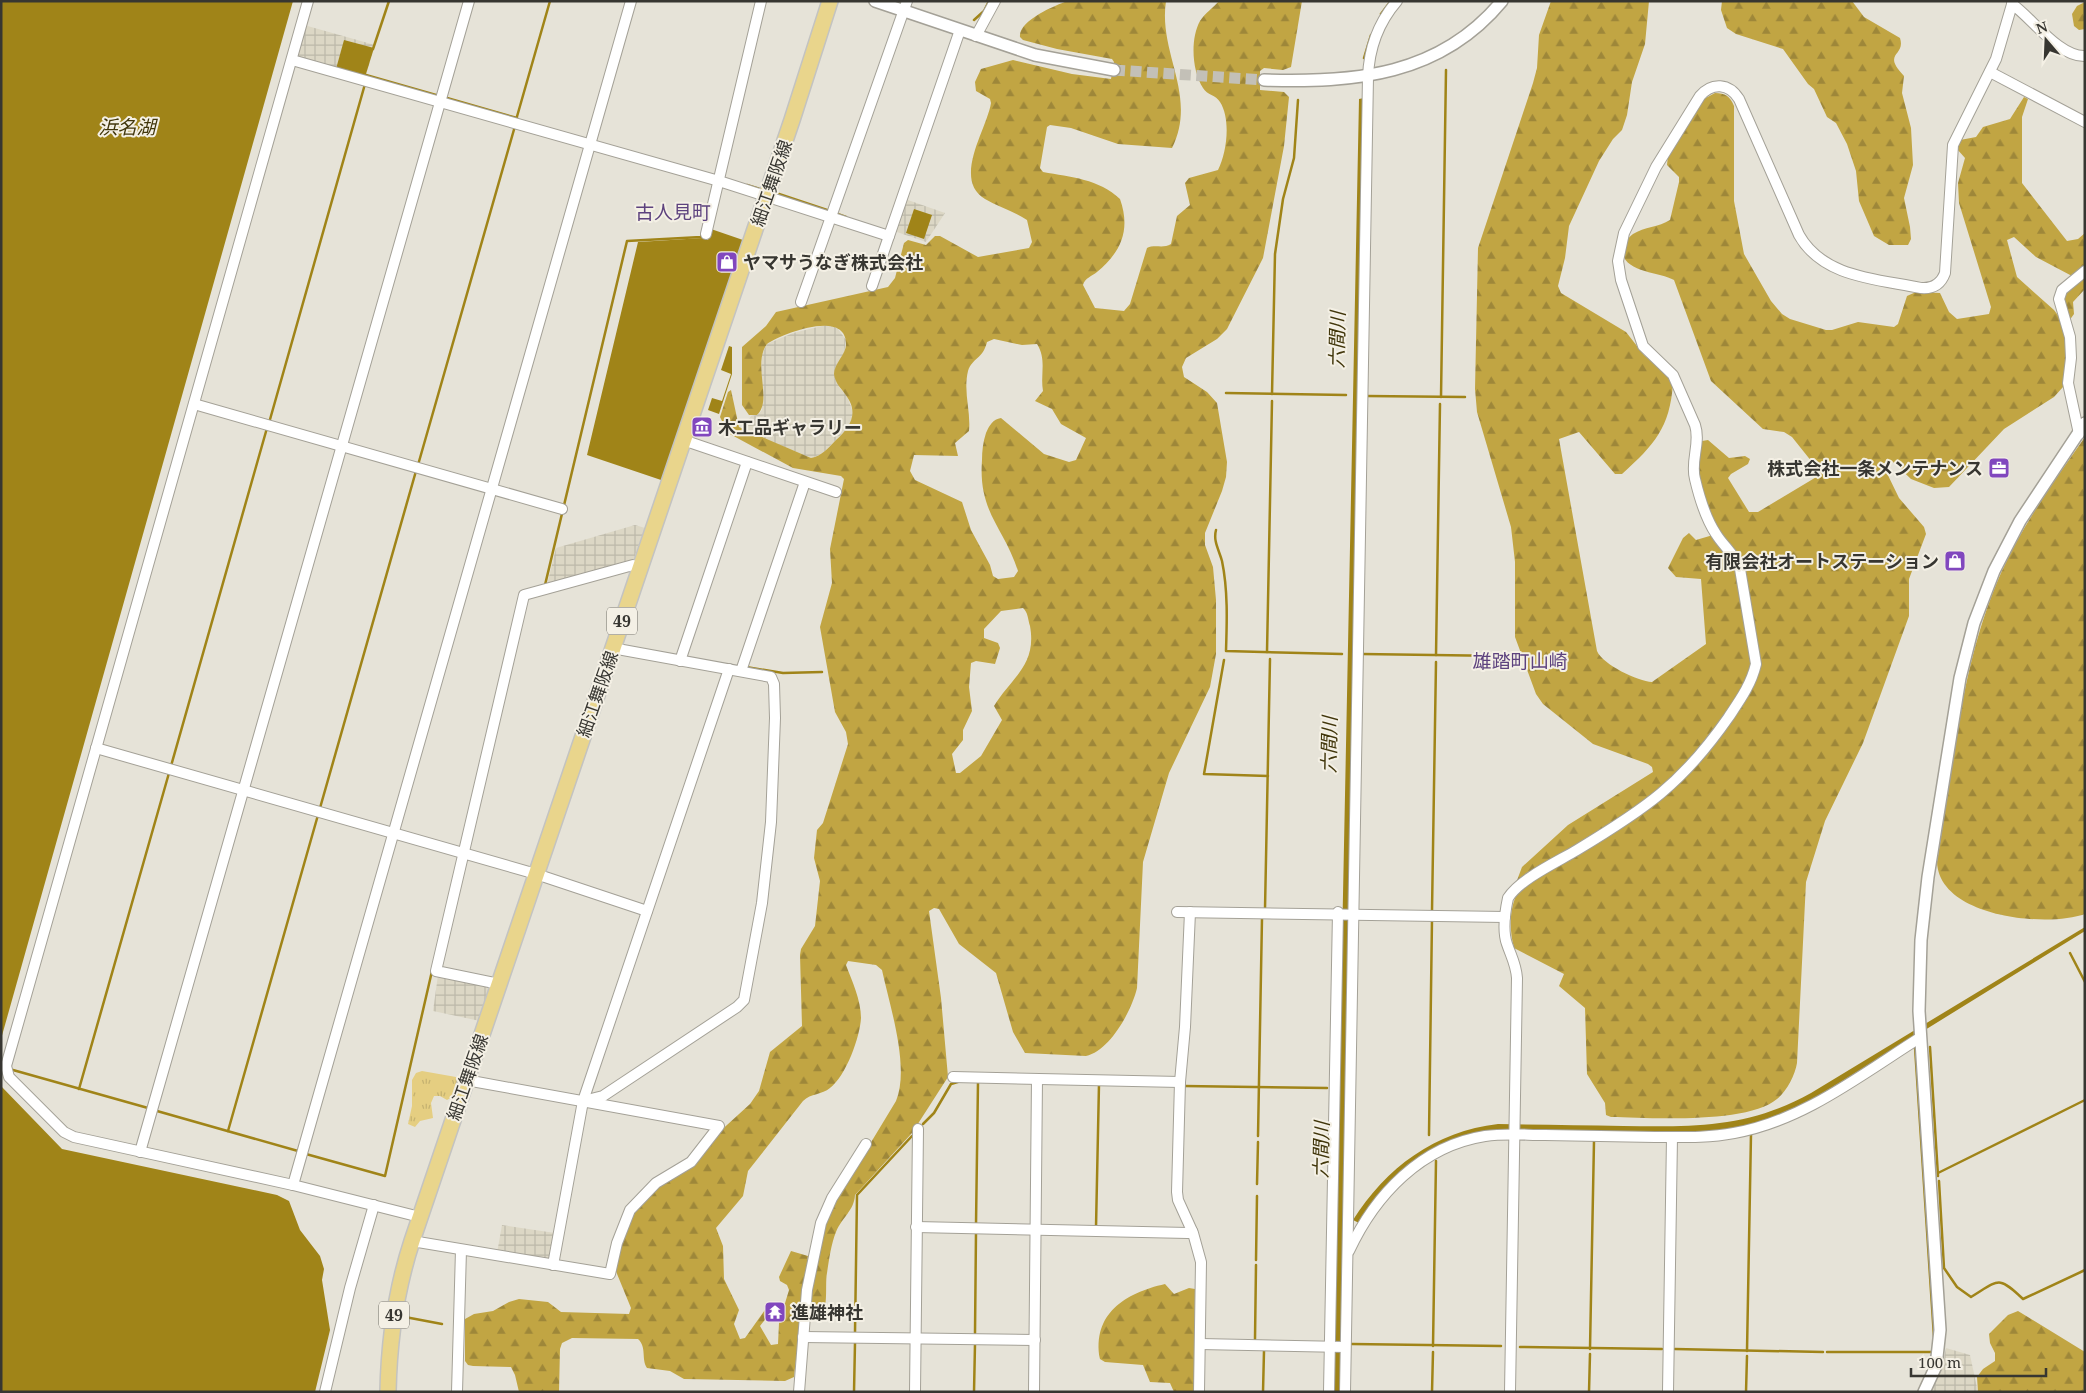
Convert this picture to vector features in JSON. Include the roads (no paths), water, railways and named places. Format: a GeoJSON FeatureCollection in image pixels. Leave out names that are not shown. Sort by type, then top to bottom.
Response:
{"type":"FeatureCollection","features":[{"type":"Feature","properties":{"kind":"main road","name":"細江舞阪線"},"geometry":{"type":"LineString","coordinates":[[388,1392],[389,1358],[395,1308],[412,1241],[830,1]]}},
{"type":"Feature","properties":{"kind":"street"},"geometry":{"type":"LineString","coordinates":[[308,1],[6,1066],[9,1077],[68,1135],[292,1185],[420,1217]]}},
{"type":"Feature","properties":{"kind":"street"},"geometry":{"type":"LineString","coordinates":[[140,1152],[469,1]]}},
{"type":"Feature","properties":{"kind":"street"},"geometry":{"type":"LineString","coordinates":[[292,1185],[631,1]]}},
{"type":"Feature","properties":{"kind":"street"},"geometry":{"type":"LineString","coordinates":[[706,234],[761,1]]}},
{"type":"Feature","properties":{"kind":"street"},"geometry":{"type":"LineString","coordinates":[[875,1],[905,6],[976,36],[1048,58],[1114,70]]}},
{"type":"Feature","properties":{"kind":"street"},"geometry":{"type":"LineString","coordinates":[[976,36],[994,1]]}},
{"type":"Feature","properties":{"kind":"street"},"geometry":{"type":"LineString","coordinates":[[1329,1392],[1368,62],[1374,40],[1386,15],[1397,1]]}},
{"type":"Feature","properties":{"kind":"street"},"geometry":{"type":"LineString","coordinates":[[1264,80],[1316,81],[1368,77],[1403,68],[1437,54],[1470,32],[1502,1]]}},
{"type":"Feature","properties":{"kind":"street"},"geometry":{"type":"LineString","coordinates":[[1510,1392],[1516,969],[1505,939],[1504,917],[1508,898],[1514,891],[1544,870],[1637,813],[1676,782],[1709,744],[1746,690],[1753,678],[1756,664],[1740,569],[1735,556],[1714,533],[1695,481],[1692,460],[1697,434],[1695,425],[1673,376],[1642,346],[1619,271],[1621,242],[1656,167],[1704,91],[1717,86],[1730,89],[1739,99],[1799,235],[1810,252],[1826,264],[1845,272],[1921,288],[1934,287],[1943,279],[1945,273],[1953,145],[1990,72],[1999,50],[2012,3],[2064,51],[2074,55],[2085,56]]}},
{"type":"Feature","properties":{"kind":"street"},"geometry":{"type":"LineString","coordinates":[[801,302],[905,6]]}},
{"type":"Feature","properties":{"kind":"street"},"geometry":{"type":"LineString","coordinates":[[872,286],[960,30]]}},
{"type":"Feature","properties":{"kind":"street"},"geometry":{"type":"LineString","coordinates":[[292,60],[719,181],[889,236]]}},
{"type":"Feature","properties":{"kind":"street"},"geometry":{"type":"LineString","coordinates":[[1990,72],[2085,122]]}},
{"type":"Feature","properties":{"kind":"street"},"geometry":{"type":"LineString","coordinates":[[2078,434],[2068,383],[2071,358],[2070,337],[2059,299],[2062,290],[2085,271]]}},
{"type":"Feature","properties":{"kind":"street"},"geometry":{"type":"LineString","coordinates":[[194,404],[562,509]]}},
{"type":"Feature","properties":{"kind":"street"},"geometry":{"type":"LineString","coordinates":[[1924,1392],[1936,1366],[1940,1330],[1921,1032],[1920,963],[1924,909],[1959,687],[1967,650],[1984,597],[2006,546],[2035,497],[2085,423]]}},
{"type":"Feature","properties":{"kind":"street"},"geometry":{"type":"LineString","coordinates":[[683,440],[836,492]]}},
{"type":"Feature","properties":{"kind":"street"},"geometry":{"type":"LineString","coordinates":[[680,661],[747,462]]}},
{"type":"Feature","properties":{"kind":"street"},"geometry":{"type":"LineString","coordinates":[[741,671],[805,482]]}},
{"type":"Feature","properties":{"kind":"street"},"geometry":{"type":"LineString","coordinates":[[499,984],[436,971],[524,595],[633,566],[640,568]]}},
{"type":"Feature","properties":{"kind":"street"},"geometry":{"type":"LineString","coordinates":[[583,1101],[603,1096],[737,1007],[744,1000],[762,903],[771,822],[775,718],[773,680],[767,676],[612,648]]}},
{"type":"Feature","properties":{"kind":"street"},"geometry":{"type":"LineString","coordinates":[[553,1265],[583,1101],[730,669]]}},
{"type":"Feature","properties":{"kind":"street"},"geometry":{"type":"LineString","coordinates":[[96,748],[536,874],[647,911]]}},
{"type":"Feature","properties":{"kind":"street"},"geometry":{"type":"LineString","coordinates":[[1176,912],[1504,917]]}},
{"type":"Feature","properties":{"kind":"street"},"geometry":{"type":"LineString","coordinates":[[1190,912],[1185,1027],[1180,1082],[1177,1192],[1181,1209],[1192,1231],[1201,1262],[1199,1392]]}},
{"type":"Feature","properties":{"kind":"street"},"geometry":{"type":"LineString","coordinates":[[1344,915],[1346,1216],[1349,1252],[1344,1346],[1345,1392]]}},
{"type":"Feature","properties":{"kind":"street"},"geometry":{"type":"LineString","coordinates":[[1349,1252],[1378,1203],[1392,1186],[1415,1166],[1441,1151],[1469,1140],[1514,1130],[1672,1137],[1721,1135],[1777,1121],[1817,1102],[1921,1032]]}},
{"type":"Feature","properties":{"kind":"street"},"geometry":{"type":"LineString","coordinates":[[953,1077],[1180,1082]]}},
{"type":"Feature","properties":{"kind":"street"},"geometry":{"type":"LineString","coordinates":[[1034,1392],[1037,1079]]}},
{"type":"Feature","properties":{"kind":"street"},"geometry":{"type":"LineString","coordinates":[[412,1241],[610,1274],[617,1242],[630,1210],[656,1182],[691,1162],[719,1126],[466,1080]]}},
{"type":"Feature","properties":{"kind":"street"},"geometry":{"type":"LineString","coordinates":[[915,1392],[918,1129]]}},
{"type":"Feature","properties":{"kind":"street"},"geometry":{"type":"LineString","coordinates":[[1668,1392],[1672,1137]]}},
{"type":"Feature","properties":{"kind":"street"},"geometry":{"type":"LineString","coordinates":[[798,1392],[810,1272],[824,1214],[866,1144]]}},
{"type":"Feature","properties":{"kind":"street"},"geometry":{"type":"LineString","coordinates":[[325,1392],[374,1205]]}},
{"type":"Feature","properties":{"kind":"street"},"geometry":{"type":"LineString","coordinates":[[916,1227],[1188,1233],[1192,1231]]}},
{"type":"Feature","properties":{"kind":"street"},"geometry":{"type":"LineString","coordinates":[[457,1392],[460,1250]]}},
{"type":"Feature","properties":{"kind":"street"},"geometry":{"type":"LineString","coordinates":[[803,1337],[1035,1340]]}},
{"type":"Feature","properties":{"kind":"street"},"geometry":{"type":"LineString","coordinates":[[1200,1344],[1344,1346]]}},
{"type":"Feature","properties":{"kind":"water","name":"浜名湖"},"geometry":{"type":"Polygon","coordinates":[[[1,1],[293,1],[1,1039],[1,1]]]}},
{"type":"Feature","properties":{"kind":"water"},"geometry":{"type":"Polygon","coordinates":[[[344,40],[374,48],[365,77],[336,69],[344,40]]]}},
{"type":"Feature","properties":{"kind":"water"},"geometry":{"type":"Polygon","coordinates":[[[1364,98],[1343,1233],[1345,1248],[1342,1254],[1340,1392],[1333,1392],[1359,99],[1364,98]]]}},
{"type":"Feature","properties":{"kind":"water"},"geometry":{"type":"Polygon","coordinates":[[[914,209],[932,215],[924,239],[906,233],[914,209]]]}},
{"type":"Feature","properties":{"kind":"water"},"geometry":{"type":"Polygon","coordinates":[[[711,229],[743,240],[664,481],[587,455],[638,242],[703,238],[708,240],[711,229]]]}},
{"type":"Feature","properties":{"kind":"water"},"geometry":{"type":"Polygon","coordinates":[[[729,346],[732,347],[732,374],[719,414],[708,410],[712,398],[722,401],[731,374],[721,370],[729,346]]]}},
{"type":"Feature","properties":{"kind":"water"},"geometry":{"type":"Polygon","coordinates":[[[2085,927],[2085,931],[1815,1098],[1789,1112],[1749,1126],[1706,1133],[1498,1131],[1439,1147],[1359,1223],[1353,1220],[1381,1184],[1414,1155],[1453,1135],[1475,1128],[1498,1124],[1697,1125],[1742,1119],[1788,1105],[1811,1093],[2085,927]]]}},
{"type":"Feature","properties":{"kind":"water"},"geometry":{"type":"Polygon","coordinates":[[[1,1086],[62,1149],[277,1195],[289,1201],[300,1230],[320,1256],[324,1269],[322,1280],[330,1330],[315,1392],[1,1392],[1,1086]]]}},
{"type":"Feature","properties":{"kind":"waterway"},"geometry":{"type":"LineString","coordinates":[[373,49],[389,1]]}},
{"type":"Feature","properties":{"kind":"waterway"},"geometry":{"type":"LineString","coordinates":[[516,120],[550,1]]}},
{"type":"Feature","properties":{"kind":"waterway"},"geometry":{"type":"LineString","coordinates":[[974,20],[984,11],[989,1]]}},
{"type":"Feature","properties":{"kind":"waterway"},"geometry":{"type":"LineString","coordinates":[[1381,14],[1390,2]]}},
{"type":"Feature","properties":{"kind":"waterway"},"geometry":{"type":"LineString","coordinates":[[1364,58],[1371,35]]}},
{"type":"Feature","properties":{"kind":"waterway"},"geometry":{"type":"LineString","coordinates":[[1441,397],[1446,70]]}},
{"type":"Feature","properties":{"kind":"waterway"},"geometry":{"type":"LineString","coordinates":[[366,75],[436,95]]}},
{"type":"Feature","properties":{"kind":"waterway"},"geometry":{"type":"LineString","coordinates":[[269,423],[365,84]]}},
{"type":"Feature","properties":{"kind":"waterway"},"geometry":{"type":"LineString","coordinates":[[447,98],[517,118]]}},
{"type":"Feature","properties":{"kind":"waterway"},"geometry":{"type":"LineString","coordinates":[[1272,394],[1275,254],[1283,199],[1294,158],[1298,100]]}},
{"type":"Feature","properties":{"kind":"waterway"},"geometry":{"type":"LineString","coordinates":[[418,465],[515,126]]}},
{"type":"Feature","properties":{"kind":"waterway"},"geometry":{"type":"LineString","coordinates":[[747,185],[760,189]]}},
{"type":"Feature","properties":{"kind":"waterway"},"geometry":{"type":"LineString","coordinates":[[779,194],[830,211]]}},
{"type":"Feature","properties":{"kind":"waterway"},"geometry":{"type":"LineString","coordinates":[[835,213],[846,217]]}},
{"type":"Feature","properties":{"kind":"waterway"},"geometry":{"type":"LineString","coordinates":[[545,585],[627,241],[701,237],[702,233]]}},
{"type":"Feature","properties":{"kind":"waterway"},"geometry":{"type":"LineString","coordinates":[[1226,393],[1346,395]]}},
{"type":"Feature","properties":{"kind":"waterway"},"geometry":{"type":"LineString","coordinates":[[1367,396],[1465,397]]}},
{"type":"Feature","properties":{"kind":"waterway"},"geometry":{"type":"LineString","coordinates":[[1267,652],[1272,401]]}},
{"type":"Feature","properties":{"kind":"waterway"},"geometry":{"type":"LineString","coordinates":[[1436,655],[1440,404]]}},
{"type":"Feature","properties":{"kind":"waterway"},"geometry":{"type":"LineString","coordinates":[[171,766],[267,428]]}},
{"type":"Feature","properties":{"kind":"waterway"},"geometry":{"type":"LineString","coordinates":[[320,808],[416,471]]}},
{"type":"Feature","properties":{"kind":"waterway"},"geometry":{"type":"LineString","coordinates":[[1216,530],[1216,542],[1222,561],[1226,594],[1226,651],[1342,654]]}},
{"type":"Feature","properties":{"kind":"waterway"},"geometry":{"type":"LineString","coordinates":[[1362,654],[1504,656]]}},
{"type":"Feature","properties":{"kind":"waterway"},"geometry":{"type":"LineString","coordinates":[[1265,909],[1270,659]]}},
{"type":"Feature","properties":{"kind":"waterway"},"geometry":{"type":"LineString","coordinates":[[1224,660],[1204,774],[1268,776]]}},
{"type":"Feature","properties":{"kind":"waterway"},"geometry":{"type":"LineString","coordinates":[[1432,911],[1436,662]]}},
{"type":"Feature","properties":{"kind":"waterway"},"geometry":{"type":"LineString","coordinates":[[746,667],[783,673],[822,672]]}},
{"type":"Feature","properties":{"kind":"waterway"},"geometry":{"type":"LineString","coordinates":[[79,1089],[169,773]]}},
{"type":"Feature","properties":{"kind":"waterway"},"geometry":{"type":"LineString","coordinates":[[228,1131],[318,815]]}},
{"type":"Feature","properties":{"kind":"waterway"},"geometry":{"type":"LineString","coordinates":[[1258,1136],[1262,918]]}},
{"type":"Feature","properties":{"kind":"waterway"},"geometry":{"type":"LineString","coordinates":[[1429,1135],[1432,919]]}},
{"type":"Feature","properties":{"kind":"waterway"},"geometry":{"type":"LineString","coordinates":[[2070,953],[2085,982]]}},
{"type":"Feature","properties":{"kind":"waterway"},"geometry":{"type":"LineString","coordinates":[[306,1154],[385,1176],[432,971]]}},
{"type":"Feature","properties":{"kind":"waterway"},"geometry":{"type":"LineString","coordinates":[[1915,1047],[1934,1337]]}},
{"type":"Feature","properties":{"kind":"waterway"},"geometry":{"type":"LineString","coordinates":[[1930,1047],[1938,1176]]}},
{"type":"Feature","properties":{"kind":"waterway"},"geometry":{"type":"LineString","coordinates":[[13,1070],[148,1108]]}},
{"type":"Feature","properties":{"kind":"waterway"},"geometry":{"type":"LineString","coordinates":[[923,1124],[934,1113],[951,1084],[961,1081]]}},
{"type":"Feature","properties":{"kind":"waterway"},"geometry":{"type":"LineString","coordinates":[[976,1224],[978,1082]]}},
{"type":"Feature","properties":{"kind":"waterway"},"geometry":{"type":"LineString","coordinates":[[1096,1227],[1099,1084]]}},
{"type":"Feature","properties":{"kind":"waterway"},"geometry":{"type":"LineString","coordinates":[[1184,1086],[1327,1088]]}},
{"type":"Feature","properties":{"kind":"waterway"},"geometry":{"type":"LineString","coordinates":[[1938,1173],[2085,1100]]}},
{"type":"Feature","properties":{"kind":"waterway"},"geometry":{"type":"LineString","coordinates":[[157,1111],[298,1151]]}},
{"type":"Feature","properties":{"kind":"waterway"},"geometry":{"type":"LineString","coordinates":[[1747,1351],[1751,1134]]}},
{"type":"Feature","properties":{"kind":"waterway"},"geometry":{"type":"LineString","coordinates":[[855,1332],[857,1195],[912,1136]]}},
{"type":"Feature","properties":{"kind":"waterway"},"geometry":{"type":"LineString","coordinates":[[1590,1349],[1594,1141]]}},
{"type":"Feature","properties":{"kind":"waterway"},"geometry":{"type":"LineString","coordinates":[[1257,1184],[1258,1142]]}},
{"type":"Feature","properties":{"kind":"waterway"},"geometry":{"type":"LineString","coordinates":[[1433,1346],[1436,1161]]}},
{"type":"Feature","properties":{"kind":"waterway"},"geometry":{"type":"LineString","coordinates":[[1939,1181],[1944,1268],[1957,1287],[1971,1297],[1993,1284],[2003,1283],[2023,1299],[2085,1270]]}},
{"type":"Feature","properties":{"kind":"waterway"},"geometry":{"type":"LineString","coordinates":[[1256,1260],[1257,1196]]}},
{"type":"Feature","properties":{"kind":"waterway"},"geometry":{"type":"LineString","coordinates":[[975,1333],[976,1232]]}},
{"type":"Feature","properties":{"kind":"waterway"},"geometry":{"type":"LineString","coordinates":[[1255,1339],[1256,1265]]}},
{"type":"Feature","properties":{"kind":"waterway"},"geometry":{"type":"LineString","coordinates":[[405,1317],[442,1324]]}},
{"type":"Feature","properties":{"kind":"waterway"},"geometry":{"type":"LineString","coordinates":[[854,1392],[855,1343]]}},
{"type":"Feature","properties":{"kind":"waterway"},"geometry":{"type":"LineString","coordinates":[[974,1392],[975,1344]]}},
{"type":"Feature","properties":{"kind":"waterway"},"geometry":{"type":"LineString","coordinates":[[1352,1344],[1501,1346]]}},
{"type":"Feature","properties":{"kind":"waterway"},"geometry":{"type":"LineString","coordinates":[[1520,1347],[1662,1349]]}},
{"type":"Feature","properties":{"kind":"waterway"},"geometry":{"type":"LineString","coordinates":[[1675,1349],[1823,1352]]}},
{"type":"Feature","properties":{"kind":"waterway"},"geometry":{"type":"LineString","coordinates":[[1263,1392],[1264,1351]]}},
{"type":"Feature","properties":{"kind":"waterway"},"geometry":{"type":"LineString","coordinates":[[1432,1392],[1433,1352]]}},
{"type":"Feature","properties":{"kind":"waterway"},"geometry":{"type":"LineString","coordinates":[[1827,1352],[1932,1352]]}},
{"type":"Feature","properties":{"kind":"waterway"},"geometry":{"type":"LineString","coordinates":[[1589,1392],[1590,1354]]}},
{"type":"Feature","properties":{"kind":"waterway"},"geometry":{"type":"LineString","coordinates":[[1746,1392],[1747,1356]]}},
{"type":"Feature","properties":{"kind":"tunnel"},"geometry":{"type":"LineString","coordinates":[[1114,70],[1264,80]]}},
{"type":"Feature","properties":{"kind":"place","name":"ヤマサうなぎ株式会社"},"geometry":{"type":"Point","coordinates":[727,262]}},
{"type":"Feature","properties":{"kind":"place","name":"木工品ギャラリー"},"geometry":{"type":"Point","coordinates":[702,427]}},
{"type":"Feature","properties":{"kind":"place","name":"株式会社一条メンテナンス"},"geometry":{"type":"Point","coordinates":[1999,468]}},
{"type":"Feature","properties":{"kind":"place","name":"有限会社オートステーション"},"geometry":{"type":"Point","coordinates":[1955,561]}},
{"type":"Feature","properties":{"kind":"place","name":"進雄神社"},"geometry":{"type":"Point","coordinates":[775,1312]}},
{"type":"Feature","properties":{"kind":"district","name":"古人見町"},"geometry":{"type":"Point","coordinates":[673,212]}},
{"type":"Feature","properties":{"kind":"district","name":"雄踏町山崎"},"geometry":{"type":"Point","coordinates":[1520,661]}},
{"type":"Feature","properties":{"kind":"water label","name":"六間川"},"geometry":{"type":"Point","coordinates":[1337,340]}},
{"type":"Feature","properties":{"kind":"water label","name":"六間川"},"geometry":{"type":"Point","coordinates":[1329,745]}},
{"type":"Feature","properties":{"kind":"water label","name":"六間川"},"geometry":{"type":"Point","coordinates":[1321,1150]}}]}
